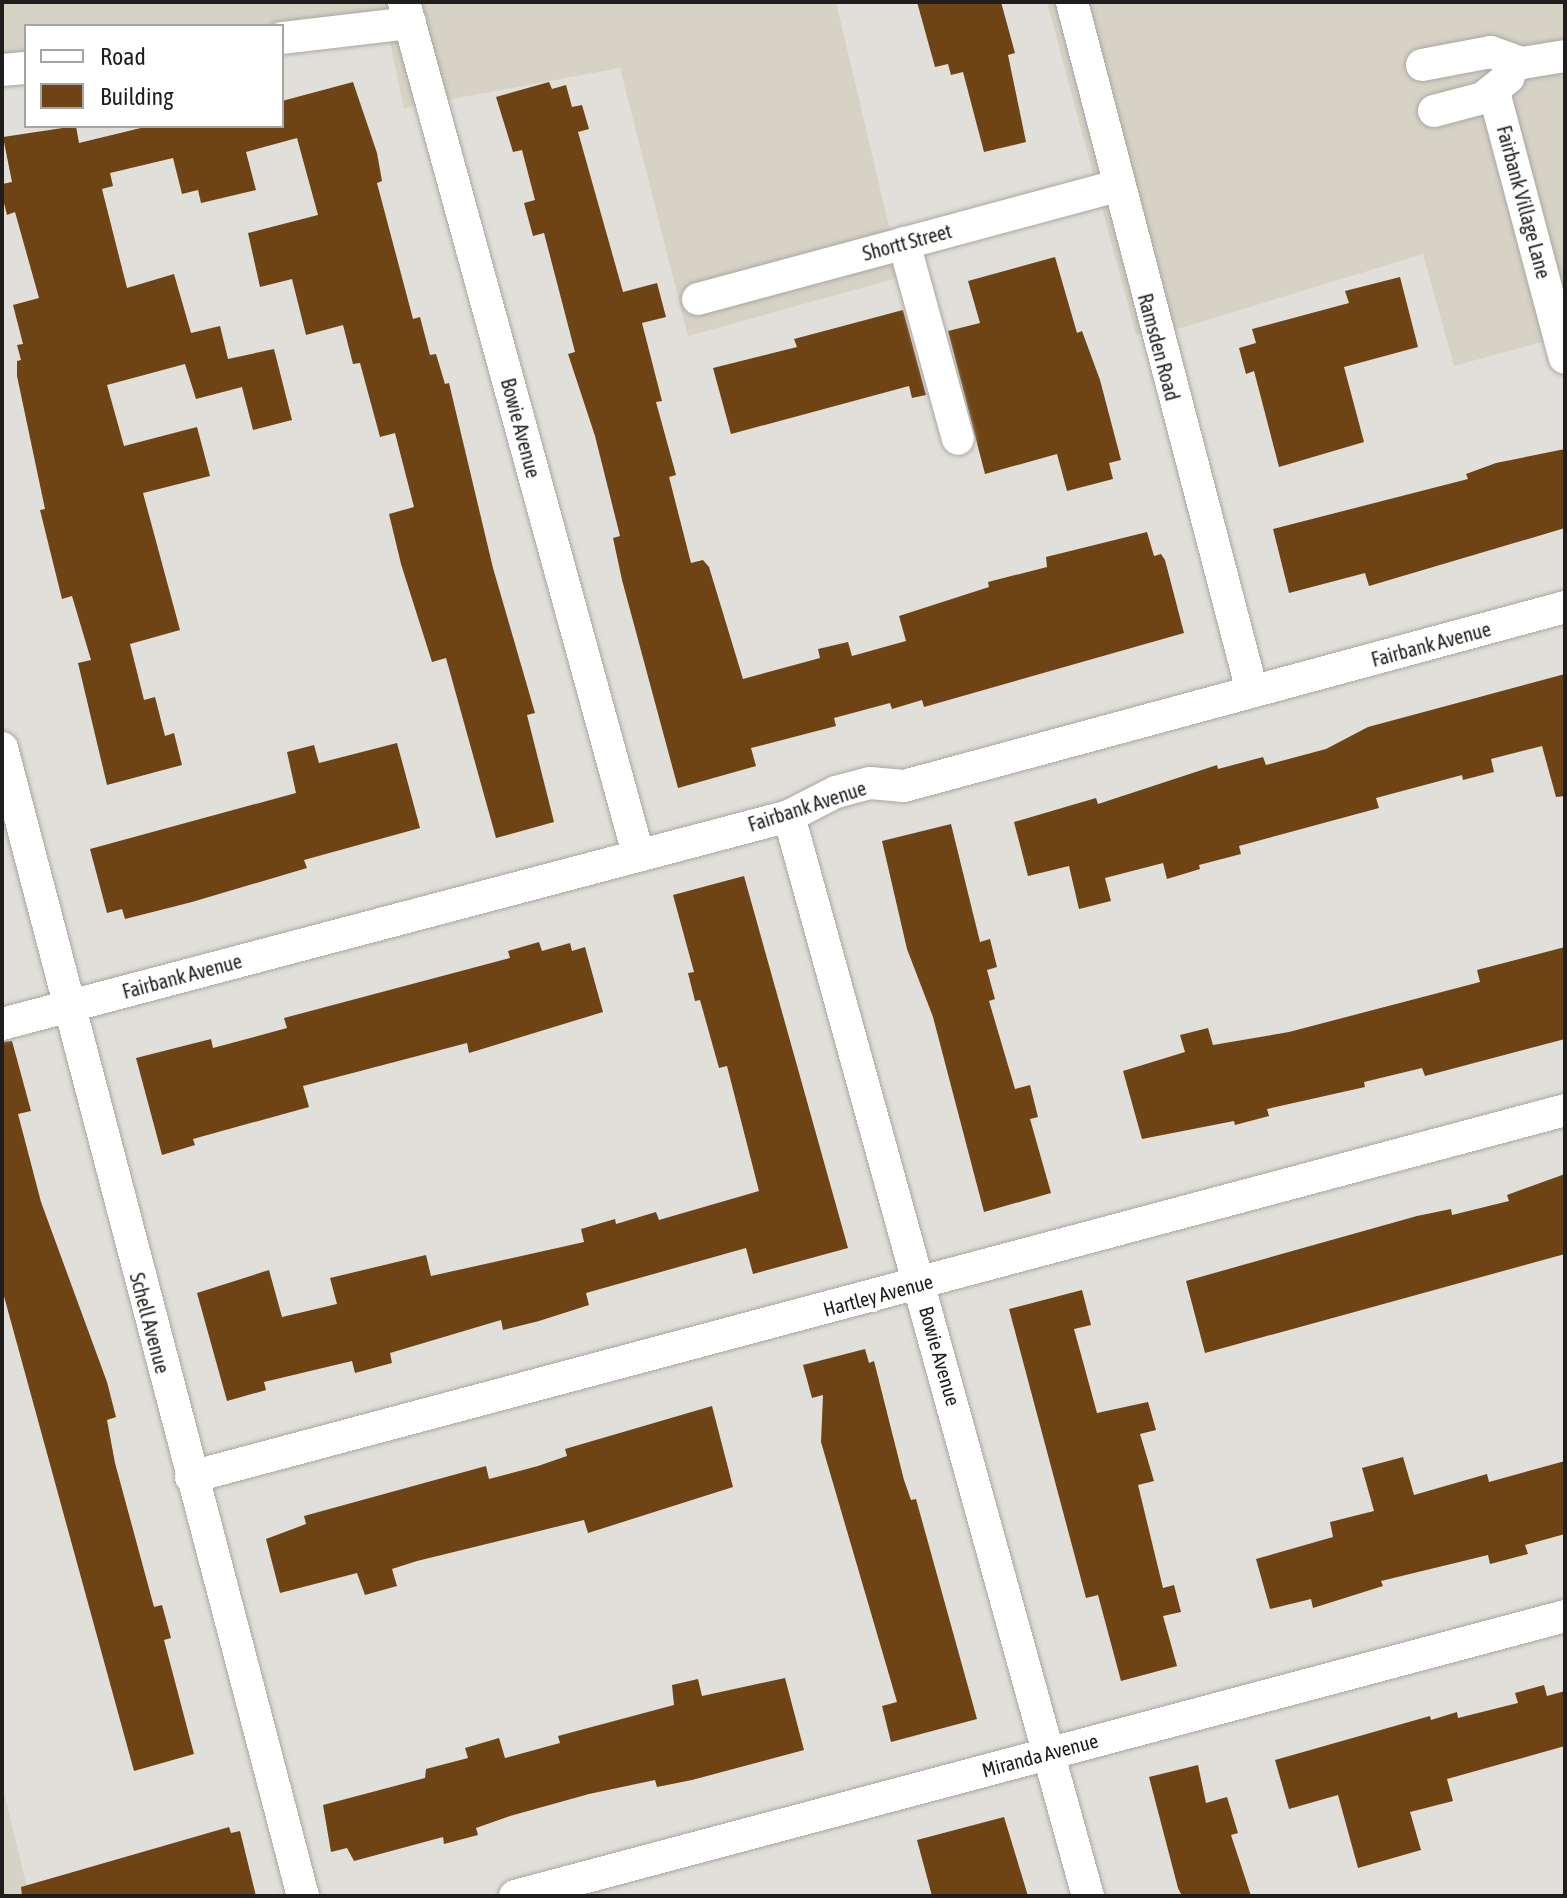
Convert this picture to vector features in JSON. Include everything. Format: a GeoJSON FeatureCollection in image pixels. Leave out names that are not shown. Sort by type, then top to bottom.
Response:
{"type":"FeatureCollection","features":[{"type":"Feature","properties":{"kind":"street","name":"Ramsden Road"},"geometry":{"type":"LineString","coordinates":[[1072,2],[1117,186],[1252,691]]}},
{"type":"Feature","properties":{"kind":"street"},"geometry":{"type":"LineString","coordinates":[[284,38],[407,13]]}},
{"type":"Feature","properties":{"kind":"street","name":"Bowie Avenue"},"geometry":{"type":"LineString","coordinates":[[407,13],[638,854]]}},
{"type":"Feature","properties":{"kind":"street"},"geometry":{"type":"LineString","coordinates":[[1422,65],[1491,52],[1522,63],[1565,56]]}},
{"type":"Feature","properties":{"kind":"street"},"geometry":{"type":"LineString","coordinates":[[1434,111],[1494,92],[1522,63]]}},
{"type":"Feature","properties":{"kind":"street"},"geometry":{"type":"LineString","coordinates":[[2,70],[24,68]]}},
{"type":"Feature","properties":{"kind":"street","name":"Fairbank Village Lane"},"geometry":{"type":"LineString","coordinates":[[1494,92],[1565,358]]}},
{"type":"Feature","properties":{"kind":"street","name":"Shortt Street"},"geometry":{"type":"LineString","coordinates":[[698,299],[1117,186]]}},
{"type":"Feature","properties":{"kind":"street"},"geometry":{"type":"LineString","coordinates":[[904,243],[958,439]]}},
{"type":"Feature","properties":{"kind":"street","name":"Fairbank Avenue"},"geometry":{"type":"LineString","coordinates":[[2,1024],[789,816],[836,792],[870,783],[904,786],[1565,607]]}},
{"type":"Feature","properties":{"kind":"street","name":"Schell Avenue"},"geometry":{"type":"LineString","coordinates":[[2,748],[303,1896]]}},
{"type":"Feature","properties":{"kind":"street","name":"Bowie Avenue"},"geometry":{"type":"LineString","coordinates":[[789,816],[1088,1896]]}},
{"type":"Feature","properties":{"kind":"street","name":"Hartley Avenue"},"geometry":{"type":"LineString","coordinates":[[191,1477],[1565,1110]]}},
{"type":"Feature","properties":{"kind":"street","name":"Miranda Avenue"},"geometry":{"type":"LineString","coordinates":[[515,1896],[1565,1616]]}},
{"type":"Feature","properties":{"kind":"shaded area"},"geometry":{"type":"Polygon","coordinates":[[[2,2],[836,2],[901,277],[688,336],[620,68],[404,108],[387,29],[284,28],[284,24],[24,24],[24,77],[2,80],[2,2]]]}},
{"type":"Feature","properties":{"kind":"shaded area"},"geometry":{"type":"Polygon","coordinates":[[[1047,2],[1565,2],[1565,380],[1553,339],[1454,366],[1423,254],[1181,328],[1136,335],[1047,2]]]}},
{"type":"Feature","properties":{"kind":"shaded area"},"geometry":{"type":"Polygon","coordinates":[[[2,1784],[29,1896],[2,1896],[2,1784]]]}},
{"type":"Feature","properties":{"kind":"building"},"geometry":{"type":"Polygon","coordinates":[[[917,2],[1001,2],[1015,53],[1008,55],[1026,142],[984,152],[963,72],[951,75],[948,64],[935,67],[917,2]]]}},
{"type":"Feature","properties":{"kind":"building"},"geometry":{"type":"Polygon","coordinates":[[[353,82],[377,153],[382,181],[377,183],[413,319],[420,317],[430,355],[436,354],[445,384],[449,383],[493,568],[535,713],[527,715],[554,822],[496,838],[446,658],[432,662],[401,564],[389,514],[414,507],[395,433],[380,437],[360,363],[353,364],[343,325],[306,335],[292,279],[260,287],[248,233],[318,215],[297,138],[246,152],[256,190],[201,203],[198,190],[182,194],[173,158],[110,173],[113,186],[102,189],[127,288],[174,274],[191,333],[220,326],[228,359],[274,349],[292,420],[253,430],[242,387],[196,399],[185,364],[107,385],[124,446],[197,427],[210,476],[143,493],[180,630],[130,644],[144,700],[155,697],[165,736],[174,733],[182,765],[107,785],[78,663],[91,660],[72,596],[62,599],[40,510],[45,509],[17,376],[17,361],[21,360],[17,345],[23,344],[13,305],[39,298],[15,212],[7,215],[2,195],[2,184],[12,182],[3,137],[76,128],[79,143],[141,128],[284,128],[284,100],[353,82]]]}},
{"type":"Feature","properties":{"kind":"building"},"geometry":{"type":"Polygon","coordinates":[[[549,82],[552,89],[566,85],[572,107],[582,105],[589,129],[578,132],[623,292],[657,283],[666,317],[642,323],[662,401],[656,402],[676,475],[669,477],[691,563],[703,560],[709,567],[743,679],[820,658],[818,649],[848,642],[852,656],[906,641],[899,616],[989,587],[988,582],[1047,567],[1046,557],[1147,532],[1154,556],[1161,554],[1165,560],[1184,633],[924,707],[922,700],[892,709],[890,703],[834,718],[836,726],[751,748],[756,766],[678,788],[622,580],[613,538],[620,536],[595,436],[568,354],[575,352],[544,233],[533,236],[524,203],[535,200],[522,150],[513,152],[496,97],[549,82]]]}},
{"type":"Feature","properties":{"kind":"building"},"geometry":{"type":"Polygon","coordinates":[[[1055,257],[1077,333],[1082,331],[1100,380],[1121,460],[1109,463],[1113,479],[1067,491],[1057,454],[985,474],[948,331],[980,323],[968,281],[1055,257]]]}},
{"type":"Feature","properties":{"kind":"building"},"geometry":{"type":"Polygon","coordinates":[[[1400,277],[1418,347],[1344,367],[1364,442],[1279,467],[1254,371],[1246,374],[1239,348],[1256,343],[1252,329],[1349,303],[1345,291],[1400,277]]]}},
{"type":"Feature","properties":{"kind":"building"},"geometry":{"type":"Polygon","coordinates":[[[903,310],[926,395],[912,398],[909,386],[731,434],[713,368],[797,347],[794,339],[903,310]]]}},
{"type":"Feature","properties":{"kind":"building"},"geometry":{"type":"Polygon","coordinates":[[[1565,449],[1565,528],[1369,586],[1365,573],[1289,593],[1273,529],[1468,479],[1466,474],[1496,463],[1565,449]]]}},
{"type":"Feature","properties":{"kind":"building"},"geometry":{"type":"Polygon","coordinates":[[[1565,674],[1565,796],[1556,797],[1542,746],[1491,759],[1494,772],[1463,780],[1462,775],[1376,798],[1379,808],[1239,846],[1241,854],[1199,865],[1200,869],[1167,879],[1163,863],[1105,878],[1111,901],[1079,909],[1069,866],[1028,876],[1014,822],[1096,798],[1098,804],[1217,765],[1218,769],[1263,757],[1266,765],[1326,749],[1368,727],[1565,674]]]}},
{"type":"Feature","properties":{"kind":"building"},"geometry":{"type":"Polygon","coordinates":[[[397,743],[420,828],[304,860],[307,868],[192,902],[125,919],[122,909],[107,913],[90,849],[296,793],[287,752],[314,745],[319,763],[397,743]]]}},
{"type":"Feature","properties":{"kind":"building"},"geometry":{"type":"Polygon","coordinates":[[[951,824],[980,942],[990,939],[997,967],[987,970],[995,999],[989,1001],[1015,1089],[1030,1085],[1038,1117],[1030,1119],[1051,1193],[984,1212],[933,1017],[907,949],[882,841],[951,824]]]}},
{"type":"Feature","properties":{"kind":"building"},"geometry":{"type":"Polygon","coordinates":[[[744,876],[848,1248],[753,1274],[746,1248],[586,1293],[589,1305],[539,1321],[503,1330],[501,1320],[390,1353],[392,1363],[355,1373],[352,1361],[264,1382],[266,1390],[227,1401],[197,1293],[269,1270],[282,1317],[337,1304],[330,1278],[426,1255],[431,1276],[584,1242],[581,1229],[615,1219],[616,1224],[656,1212],[659,1220],[759,1191],[727,1066],[719,1068],[700,1000],[695,1001],[688,973],[694,972],[673,895],[744,876]]]}},
{"type":"Feature","properties":{"kind":"building"},"geometry":{"type":"Polygon","coordinates":[[[539,942],[542,951],[570,943],[572,951],[585,947],[603,1012],[469,1053],[467,1043],[303,1086],[309,1107],[193,1139],[195,1145],[162,1155],[136,1058],[211,1039],[213,1048],[287,1028],[284,1018],[510,958],[508,951],[539,942]]]}},
{"type":"Feature","properties":{"kind":"building"},"geometry":{"type":"Polygon","coordinates":[[[1565,947],[1565,1039],[1425,1076],[1422,1068],[1364,1082],[1365,1087],[1267,1109],[1269,1116],[1235,1125],[1234,1121],[1142,1139],[1123,1071],[1185,1052],[1180,1035],[1208,1028],[1213,1045],[1289,1032],[1480,982],[1477,970],[1565,947]]]}},
{"type":"Feature","properties":{"kind":"building"},"geometry":{"type":"Polygon","coordinates":[[[12,1041],[31,1111],[18,1114],[41,1202],[107,1382],[116,1417],[107,1420],[115,1463],[154,1607],[162,1605],[171,1638],[164,1640],[194,1754],[134,1771],[2,1289],[2,1042],[12,1041]]]}},
{"type":"Feature","properties":{"kind":"building"},"geometry":{"type":"Polygon","coordinates":[[[1565,1174],[1565,1254],[1205,1353],[1186,1281],[1417,1216],[1451,1209],[1452,1215],[1509,1201],[1507,1195],[1565,1174]]]}},
{"type":"Feature","properties":{"kind":"building"},"geometry":{"type":"Polygon","coordinates":[[[1082,1290],[1091,1325],[1074,1329],[1097,1413],[1148,1402],[1156,1430],[1140,1434],[1154,1481],[1138,1485],[1163,1588],[1174,1585],[1181,1612],[1163,1616],[1177,1666],[1121,1681],[1098,1595],[1086,1598],[1009,1309],[1082,1290]]]}},
{"type":"Feature","properties":{"kind":"building"},"geometry":{"type":"Polygon","coordinates":[[[865,1349],[869,1363],[874,1361],[904,1480],[911,1500],[916,1499],[977,1719],[891,1742],[882,1706],[897,1702],[821,1442],[823,1395],[812,1398],[803,1365],[865,1349]]]}},
{"type":"Feature","properties":{"kind":"building"},"geometry":{"type":"Polygon","coordinates":[[[712,1406],[733,1487],[588,1533],[584,1520],[417,1561],[392,1569],[397,1586],[365,1595],[357,1573],[280,1593],[266,1539],[306,1524],[304,1516],[486,1466],[489,1479],[538,1466],[567,1456],[565,1449],[712,1406]]]}},
{"type":"Feature","properties":{"kind":"building"},"geometry":{"type":"Polygon","coordinates":[[[1403,1457],[1414,1495],[1487,1474],[1489,1482],[1565,1461],[1565,1534],[1525,1545],[1528,1554],[1490,1564],[1488,1555],[1381,1581],[1383,1586],[1313,1608],[1311,1599],[1270,1609],[1256,1559],[1333,1537],[1330,1522],[1374,1511],[1362,1468],[1403,1457]]]}},
{"type":"Feature","properties":{"kind":"building"},"geometry":{"type":"Polygon","coordinates":[[[785,1678],[804,1750],[692,1780],[657,1787],[655,1780],[589,1794],[510,1816],[476,1828],[478,1835],[444,1844],[443,1837],[354,1861],[347,1848],[331,1852],[323,1805],[425,1778],[426,1769],[468,1758],[465,1748],[499,1738],[505,1758],[560,1743],[558,1736],[674,1705],[672,1685],[698,1679],[702,1696],[785,1678]]]}},
{"type":"Feature","properties":{"kind":"building"},"geometry":{"type":"Polygon","coordinates":[[[1544,1685],[1547,1696],[1565,1691],[1565,1746],[1447,1779],[1453,1801],[1410,1812],[1421,1850],[1358,1868],[1338,1795],[1289,1809],[1275,1760],[1430,1716],[1431,1720],[1457,1712],[1458,1718],[1518,1703],[1515,1693],[1544,1685]]]}},
{"type":"Feature","properties":{"kind":"building"},"geometry":{"type":"Polygon","coordinates":[[[1198,1765],[1206,1803],[1227,1797],[1238,1833],[1231,1835],[1251,1896],[1182,1896],[1178,1888],[1149,1777],[1198,1765]]]}},
{"type":"Feature","properties":{"kind":"building"},"geometry":{"type":"Polygon","coordinates":[[[1004,1817],[1028,1896],[932,1896],[917,1840],[1004,1817]]]}},
{"type":"Feature","properties":{"kind":"building"},"geometry":{"type":"Polygon","coordinates":[[[229,1827],[231,1833],[240,1831],[256,1896],[22,1896],[21,1887],[229,1827]]]}}]}
